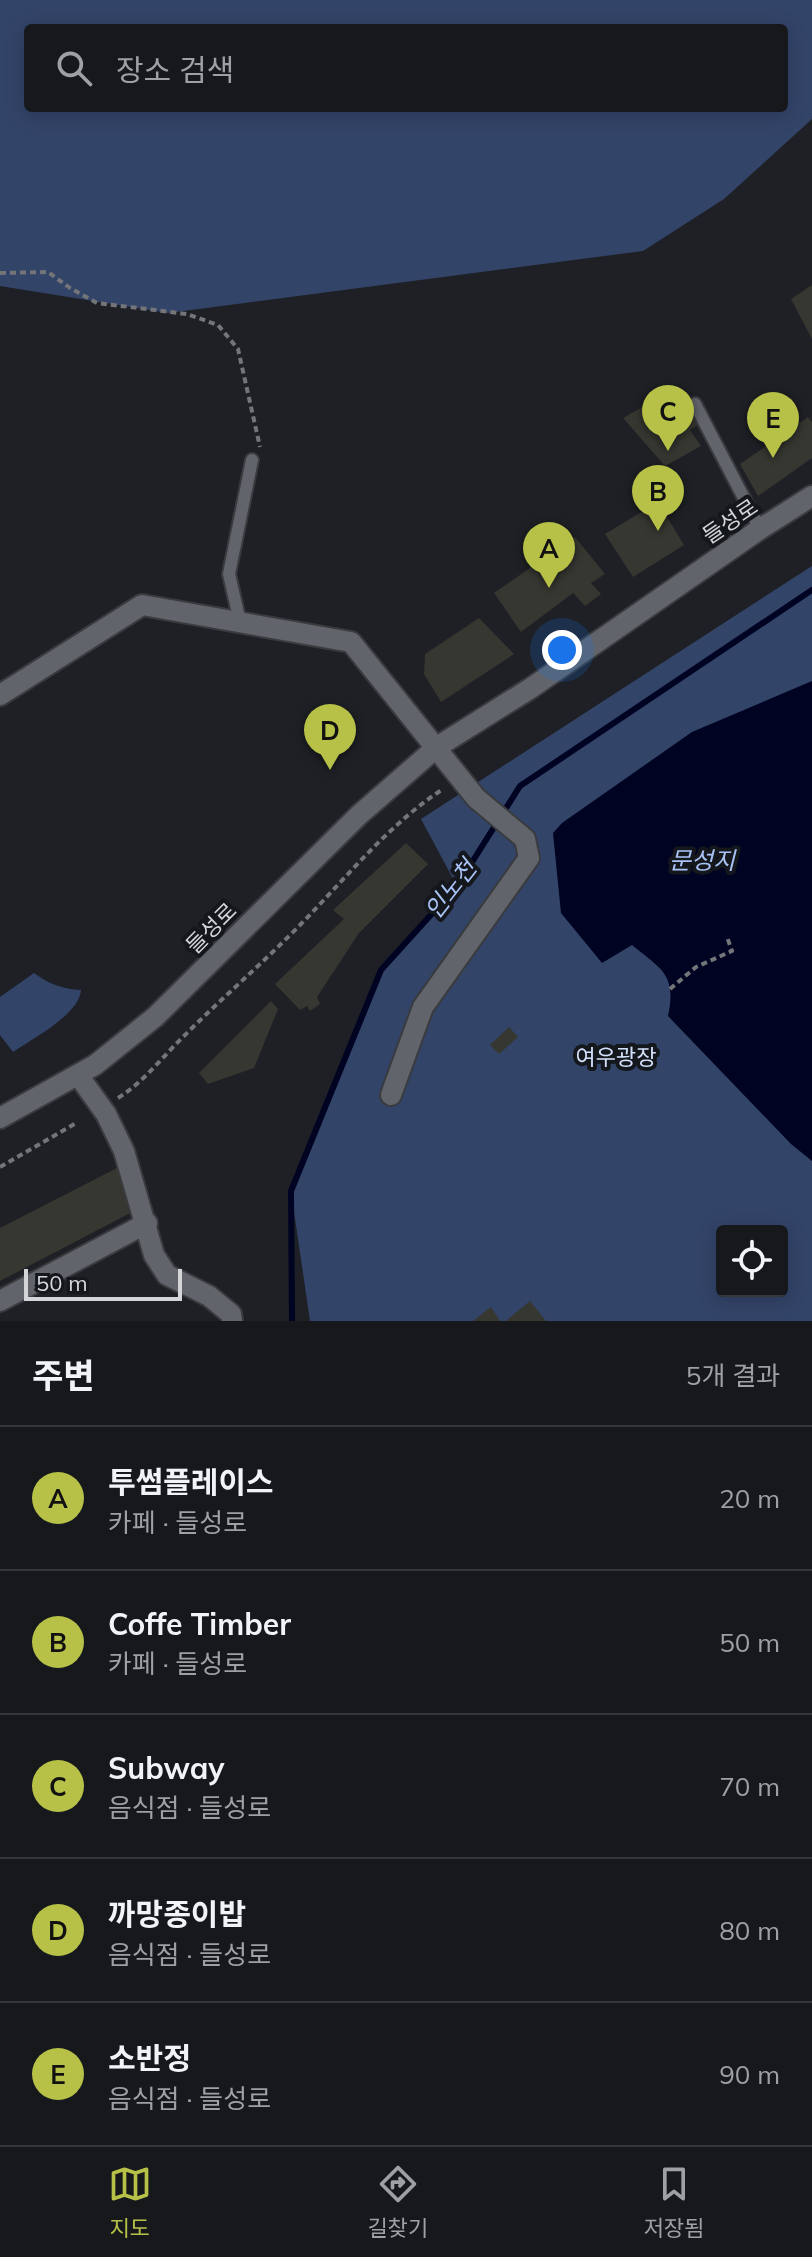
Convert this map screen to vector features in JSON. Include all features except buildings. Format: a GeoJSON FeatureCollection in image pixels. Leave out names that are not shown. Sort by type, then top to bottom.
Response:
{"type":"FeatureCollection","features":[{"type":"Feature","properties":{"kind":"street","name":"들성로"},"geometry":{"type":"LineString","coordinates":[[0,1118],[95,1065],[155,1017],[359,815],[437,747],[531,688],[812,496]]}},
{"type":"Feature","properties":{"kind":"street"},"geometry":{"type":"LineString","coordinates":[[0,695],[142,605],[351,642],[476,798],[525,839],[529,858],[423,1007],[391,1095]]}},
{"type":"Feature","properties":{"kind":"street"},"geometry":{"type":"LineString","coordinates":[[78,1075],[106,1114],[124,1151],[154,1255],[167,1275],[209,1296],[231,1314],[232,1321]]}},
{"type":"Feature","properties":{"kind":"street"},"geometry":{"type":"LineString","coordinates":[[0,1301],[147,1223]]}},
{"type":"Feature","properties":{"kind":"lane"},"geometry":{"type":"LineString","coordinates":[[695,404],[760,529]]}},
{"type":"Feature","properties":{"kind":"lane"},"geometry":{"type":"LineString","coordinates":[[240,622],[229,574],[252,460]]}},
{"type":"Feature","properties":{"kind":"path"},"geometry":{"type":"LineString","coordinates":[[0,273],[48,272],[97,303],[187,314],[218,325],[238,349],[261,448],[252,460]]}},
{"type":"Feature","properties":{"kind":"path"},"geometry":{"type":"LineString","coordinates":[[118,1098],[271,955],[426,800]]}},
{"type":"Feature","properties":{"kind":"path"},"geometry":{"type":"LineString","coordinates":[[670,989],[696,967],[732,951],[727,937]]}},
{"type":"Feature","properties":{"kind":"path"},"geometry":{"type":"LineString","coordinates":[[0,1167],[78,1122]]}},
{"type":"Feature","properties":{"kind":"green space"},"geometry":{"type":"Polygon","coordinates":[[[0,0],[812,0],[812,119],[724,199],[643,251],[168,313],[0,286],[0,0]]]}},
{"type":"Feature","properties":{"kind":"green space","name":"여우광장"},"geometry":{"type":"Polygon","coordinates":[[[812,566],[812,1321],[310,1321],[291,1191],[381,970],[457,886],[421,819],[812,566]]]}},
{"type":"Feature","properties":{"kind":"green space"},"geometry":{"type":"Polygon","coordinates":[[[34,973],[56,985],[81,990],[64,1017],[13,1052],[0,1035],[0,997],[34,973]]]}},
{"type":"Feature","properties":{"kind":"water","name":"문성지"},"geometry":{"type":"Polygon","coordinates":[[[812,681],[812,1161],[791,1144],[668,1016],[670,991],[659,967],[632,945],[602,963],[561,913],[553,833],[562,823],[692,732],[812,681]]]}},
{"type":"Feature","properties":{"kind":"waterway","name":"인노천"},"geometry":{"type":"LineString","coordinates":[[292,1321],[291,1191],[381,970],[457,886],[520,786],[812,590]]}},
{"type":"Feature","properties":{"kind":"place","name":"Subway"},"geometry":{"type":"Point","coordinates":[668,451]}},
{"type":"Feature","properties":{"kind":"place","name":"소반정"},"geometry":{"type":"Point","coordinates":[773,458]}},
{"type":"Feature","properties":{"kind":"place","name":"Coffe Timber"},"geometry":{"type":"Point","coordinates":[658,531]}},
{"type":"Feature","properties":{"kind":"place","name":"투썸플레이스"},"geometry":{"type":"Point","coordinates":[549,588]}},
{"type":"Feature","properties":{"kind":"place","name":"까망종이밥"},"geometry":{"type":"Point","coordinates":[330,770]}}]}
